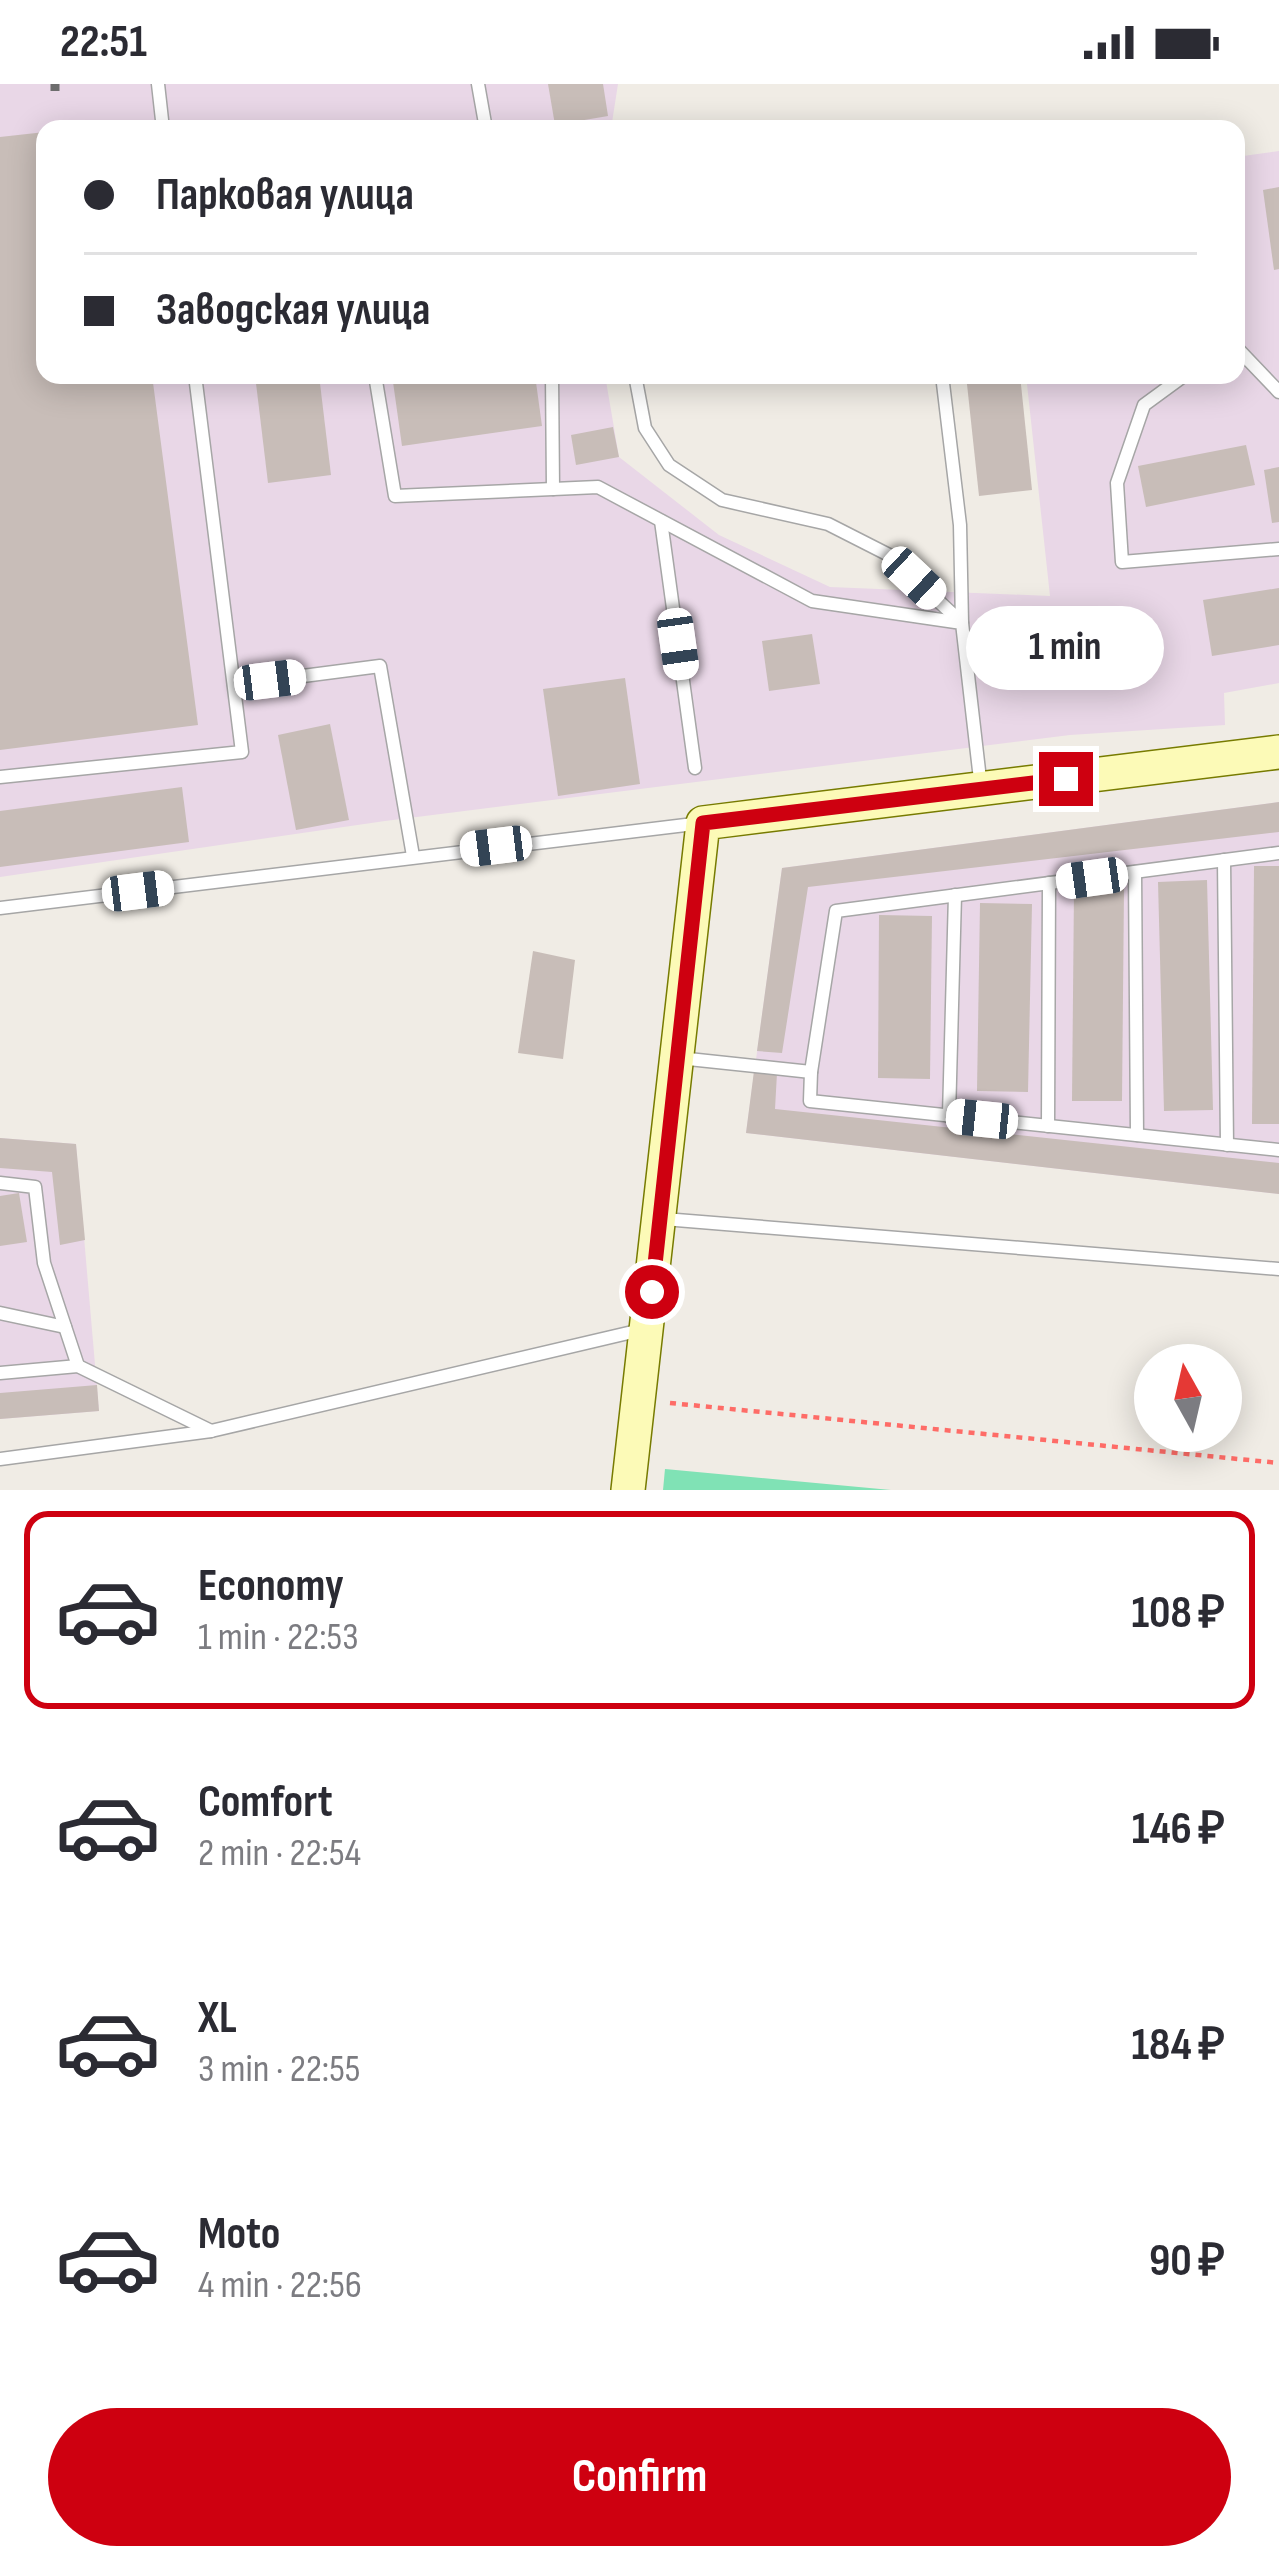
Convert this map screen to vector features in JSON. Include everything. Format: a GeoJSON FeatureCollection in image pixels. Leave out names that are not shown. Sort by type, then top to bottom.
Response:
{"type":"FeatureCollection","features":[{"type":"Feature","properties":{"kind":"street"},"geometry":{"type":"LineString","coordinates":[[628,1490],[703,823],[1279,752]]}},
{"type":"Feature","properties":{"kind":"lane"},"geometry":{"type":"LineString","coordinates":[[158,84],[163,120]]}},
{"type":"Feature","properties":{"kind":"lane"},"geometry":{"type":"LineString","coordinates":[[478,84],[484,120]]}},
{"type":"Feature","properties":{"kind":"lane"},"geometry":{"type":"LineString","coordinates":[[1245,356],[1279,392]]}},
{"type":"Feature","properties":{"kind":"lane"},"geometry":{"type":"LineString","coordinates":[[0,777],[242,752],[196,384]]}},
{"type":"Feature","properties":{"kind":"lane"},"geometry":{"type":"LineString","coordinates":[[376,384],[395,496],[598,487],[812,601],[962,623]]}},
{"type":"Feature","properties":{"kind":"lane"},"geometry":{"type":"LineString","coordinates":[[553,384],[553,489]]}},
{"type":"Feature","properties":{"kind":"lane"},"geometry":{"type":"LineString","coordinates":[[637,384],[645,428],[670,465],[722,500],[828,524],[889,555],[962,623]]}},
{"type":"Feature","properties":{"kind":"lane"},"geometry":{"type":"LineString","coordinates":[[943,384],[960,525],[962,623],[982,790]]}},
{"type":"Feature","properties":{"kind":"lane"},"geometry":{"type":"LineString","coordinates":[[1172,384],[1144,405],[1117,483],[1122,562],[1279,549]]}},
{"type":"Feature","properties":{"kind":"lane"},"geometry":{"type":"LineString","coordinates":[[661,521],[695,768]]}},
{"type":"Feature","properties":{"kind":"lane"},"geometry":{"type":"LineString","coordinates":[[234,685],[380,666],[413,856]]}},
{"type":"Feature","properties":{"kind":"lane"},"geometry":{"type":"LineString","coordinates":[[0,908],[703,823]]}},
{"type":"Feature","properties":{"kind":"lane"},"geometry":{"type":"LineString","coordinates":[[1279,853],[836,911],[809,1101],[1279,1150]]}},
{"type":"Feature","properties":{"kind":"lane"},"geometry":{"type":"LineString","coordinates":[[1224,860],[1227,1145]]}},
{"type":"Feature","properties":{"kind":"lane"},"geometry":{"type":"LineString","coordinates":[[1135,872],[1137,1136]]}},
{"type":"Feature","properties":{"kind":"lane"},"geometry":{"type":"LineString","coordinates":[[1048,1126],[1049,883]]}},
{"type":"Feature","properties":{"kind":"lane"},"geometry":{"type":"LineString","coordinates":[[949,1116],[955,896]]}},
{"type":"Feature","properties":{"kind":"lane"},"geometry":{"type":"LineString","coordinates":[[678,1058],[811,1072]]}},
{"type":"Feature","properties":{"kind":"lane"},"geometry":{"type":"LineString","coordinates":[[0,1184],[35,1187],[44,1263],[78,1366]]}},
{"type":"Feature","properties":{"kind":"lane"},"geometry":{"type":"LineString","coordinates":[[659,1219],[1279,1269]]}},
{"type":"Feature","properties":{"kind":"lane"},"geometry":{"type":"LineString","coordinates":[[0,1313],[65,1327]]}},
{"type":"Feature","properties":{"kind":"lane"},"geometry":{"type":"LineString","coordinates":[[0,1459],[211,1431],[648,1328]]}},
{"type":"Feature","properties":{"kind":"lane"},"geometry":{"type":"LineString","coordinates":[[0,1373],[78,1366],[211,1431]]}},
{"type":"Feature","properties":{"kind":"path"},"geometry":{"type":"LineString","coordinates":[[638,1400],[1279,1463]]}},
{"type":"Feature","properties":{"kind":"shaded area"},"geometry":{"type":"Polygon","coordinates":[[[0,84],[618,84],[612,120],[36,120],[36,384],[607,384],[619,457],[719,535],[830,587],[1050,596],[1027,384],[1245,384],[1245,156],[1279,151],[1279,683],[1224,693],[1225,725],[1070,735],[385,821],[0,877],[0,84]]]}},
{"type":"Feature","properties":{"kind":"shaded area"},"geometry":{"type":"Polygon","coordinates":[[[1279,802],[1279,1194],[746,1133],[782,868],[1279,802]]]}},
{"type":"Feature","properties":{"kind":"shaded area"},"geometry":{"type":"Polygon","coordinates":[[[0,1138],[76,1144],[99,1411],[0,1419],[0,1138]]]}},
{"type":"Feature","properties":{"kind":"green space"},"geometry":{"type":"Polygon","coordinates":[[[665,1469],[891,1490],[663,1490],[665,1469]]]}},
{"type":"Feature","properties":{"kind":"building"},"geometry":{"type":"Polygon","coordinates":[[[548,84],[603,84],[608,116],[554,120],[548,84]]]}},
{"type":"Feature","properties":{"kind":"building"},"geometry":{"type":"Polygon","coordinates":[[[36,133],[36,384],[153,384],[198,725],[0,750],[0,137],[36,133]]]}},
{"type":"Feature","properties":{"kind":"building"},"geometry":{"type":"Polygon","coordinates":[[[1279,187],[1279,269],[1274,270],[1263,190],[1279,187]]]}},
{"type":"Feature","properties":{"kind":"building"},"geometry":{"type":"Polygon","coordinates":[[[256,384],[320,384],[331,475],[268,483],[256,384]]]}},
{"type":"Feature","properties":{"kind":"building"},"geometry":{"type":"Polygon","coordinates":[[[393,384],[536,384],[542,426],[402,446],[393,384]]]}},
{"type":"Feature","properties":{"kind":"building"},"geometry":{"type":"Polygon","coordinates":[[[967,384],[1021,384],[1032,490],[979,496],[967,384]]]}},
{"type":"Feature","properties":{"kind":"building"},"geometry":{"type":"Polygon","coordinates":[[[613,427],[619,457],[576,465],[571,435],[613,427]]]}},
{"type":"Feature","properties":{"kind":"building"},"geometry":{"type":"Polygon","coordinates":[[[1246,445],[1255,485],[1146,507],[1138,466],[1246,445]]]}},
{"type":"Feature","properties":{"kind":"building"},"geometry":{"type":"Polygon","coordinates":[[[1279,467],[1279,522],[1272,523],[1264,470],[1279,467]]]}},
{"type":"Feature","properties":{"kind":"building"},"geometry":{"type":"Polygon","coordinates":[[[1279,588],[1279,645],[1212,656],[1203,600],[1279,588]]]}},
{"type":"Feature","properties":{"kind":"building"},"geometry":{"type":"Polygon","coordinates":[[[812,634],[820,684],[769,691],[762,641],[812,634]]]}},
{"type":"Feature","properties":{"kind":"building"},"geometry":{"type":"Polygon","coordinates":[[[625,678],[640,784],[558,796],[543,689],[625,678]]]}},
{"type":"Feature","properties":{"kind":"building"},"geometry":{"type":"Polygon","coordinates":[[[330,724],[349,820],[296,830],[278,735],[330,724]]]}},
{"type":"Feature","properties":{"kind":"building"},"geometry":{"type":"Polygon","coordinates":[[[182,787],[189,842],[0,867],[0,811],[182,787]]]}},
{"type":"Feature","properties":{"kind":"building"},"geometry":{"type":"Polygon","coordinates":[[[1279,802],[1279,832],[808,887],[782,1053],[757,1051],[782,868],[1279,802]]]}},
{"type":"Feature","properties":{"kind":"building"},"geometry":{"type":"Polygon","coordinates":[[[1254,866],[1279,866],[1279,1124],[1252,1124],[1254,866]]]}},
{"type":"Feature","properties":{"kind":"building"},"geometry":{"type":"Polygon","coordinates":[[[1207,880],[1213,1110],[1164,1111],[1158,882],[1207,880]]]}},
{"type":"Feature","properties":{"kind":"building"},"geometry":{"type":"Polygon","coordinates":[[[1074,889],[1124,889],[1122,1101],[1072,1101],[1074,889]]]}},
{"type":"Feature","properties":{"kind":"building"},"geometry":{"type":"Polygon","coordinates":[[[980,903],[1032,904],[1028,1092],[977,1091],[980,903]]]}},
{"type":"Feature","properties":{"kind":"building"},"geometry":{"type":"Polygon","coordinates":[[[879,915],[932,916],[930,1079],[878,1078],[879,915]]]}},
{"type":"Feature","properties":{"kind":"building"},"geometry":{"type":"Polygon","coordinates":[[[533,951],[575,960],[563,1059],[518,1053],[533,951]]]}},
{"type":"Feature","properties":{"kind":"building"},"geometry":{"type":"Polygon","coordinates":[[[754,1071],[777,1073],[775,1109],[1279,1163],[1279,1194],[746,1133],[754,1071]]]}},
{"type":"Feature","properties":{"kind":"building"},"geometry":{"type":"Polygon","coordinates":[[[0,1138],[76,1144],[85,1240],[60,1245],[52,1172],[0,1168],[0,1138]]]}},
{"type":"Feature","properties":{"kind":"building"},"geometry":{"type":"Polygon","coordinates":[[[19,1193],[27,1242],[0,1246],[0,1196],[19,1193]]]}},
{"type":"Feature","properties":{"kind":"building"},"geometry":{"type":"Polygon","coordinates":[[[97,1385],[99,1411],[0,1419],[0,1393],[97,1385]]]}},
{"type":"Feature","properties":{"kind":"railway"},"geometry":{"type":"LineString","coordinates":[[55,84],[55,91]]}},
{"type":"Feature","properties":{"kind":"route"},"geometry":{"type":"LineString","coordinates":[[652,1292],[703,823],[1066,779]]}}]}
